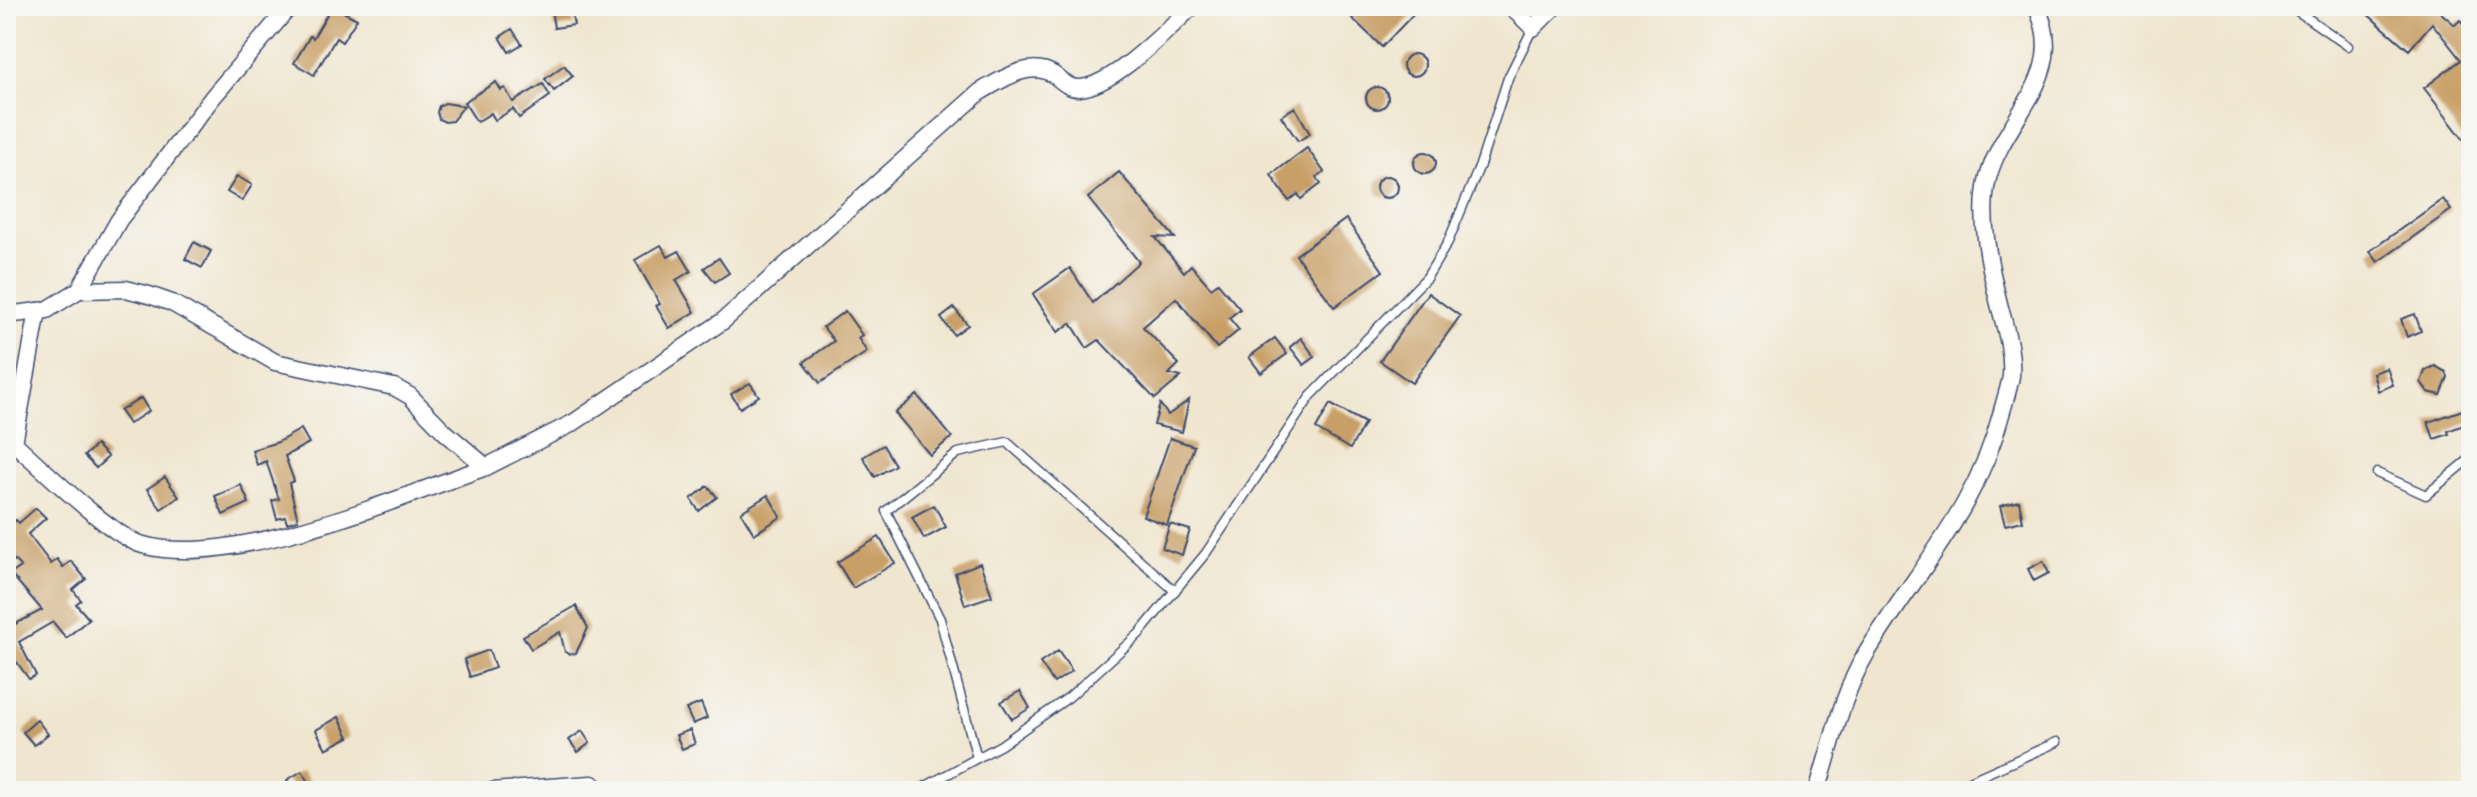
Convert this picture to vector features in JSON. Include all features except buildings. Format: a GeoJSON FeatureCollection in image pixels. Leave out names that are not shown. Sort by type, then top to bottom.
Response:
{"type":"FeatureCollection","features":[{"type":"Feature","properties":{"kind":"street"},"geometry":{"type":"LineString","coordinates":[[6,315],[47,310],[79,290],[119,220],[212,98],[290,6]]}},
{"type":"Feature","properties":{"kind":"street"},"geometry":{"type":"LineString","coordinates":[[38,311],[10,449],[119,534],[142,545],[215,550],[322,524],[486,467],[573,423],[723,321],[980,92],[1005,77],[1040,69],[1075,89],[1097,85],[1117,73],[1193,6]]}},
{"type":"Feature","properties":{"kind":"street"},"geometry":{"type":"LineString","coordinates":[[1510,6],[1533,28],[1555,6]]}},
{"type":"Feature","properties":{"kind":"street"},"geometry":{"type":"LineString","coordinates":[[1817,791],[1841,710],[1865,656],[1953,527],[1979,478],[1997,428],[2011,375],[2009,341],[1990,270],[1984,200],[1988,177],[1998,152],[2043,71],[2048,44],[2036,6]]}},
{"type":"Feature","properties":{"kind":"street"},"geometry":{"type":"LineString","coordinates":[[79,290],[126,289],[149,295],[172,303],[275,362],[394,387],[410,396],[445,432],[486,467]]}},
{"type":"Feature","properties":{"kind":"street"},"geometry":{"type":"LineString","coordinates":[[492,791],[592,784],[602,791]]}},
{"type":"Feature","properties":{"kind":"lane"},"geometry":{"type":"LineString","coordinates":[[2290,6],[2348,46]]}},
{"type":"Feature","properties":{"kind":"lane"},"geometry":{"type":"LineString","coordinates":[[917,791],[1001,745],[1069,697],[1139,634],[1206,553],[1310,397],[1427,277],[1448,242],[1480,165],[1511,69],[1533,28]]}},
{"type":"Feature","properties":{"kind":"lane"},"geometry":{"type":"LineString","coordinates":[[977,758],[940,619],[886,511],[958,453],[1007,442],[1175,591]]}},
{"type":"Feature","properties":{"kind":"lane"},"geometry":{"type":"LineString","coordinates":[[2377,473],[2426,495],[2471,458]]}},
{"type":"Feature","properties":{"kind":"lane"},"geometry":{"type":"LineString","coordinates":[[1947,791],[2057,742]]}},
{"type":"Feature","properties":{"kind":"lane"},"geometry":{"type":"LineString","coordinates":[[1971,780],[1985,791]]}}]}
